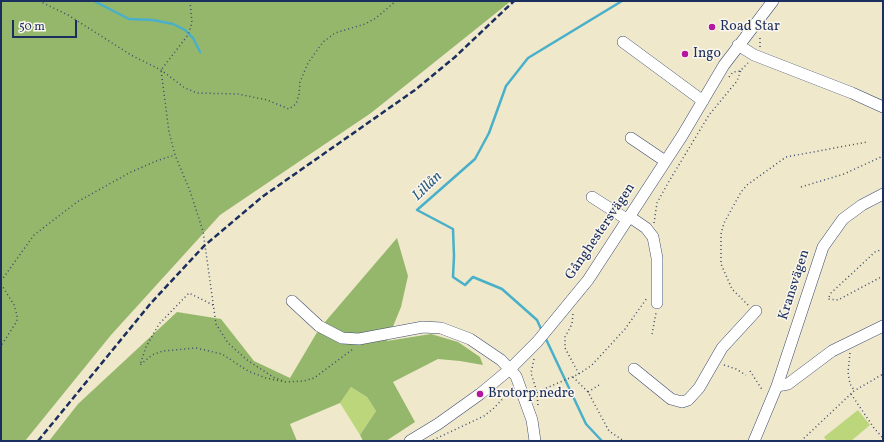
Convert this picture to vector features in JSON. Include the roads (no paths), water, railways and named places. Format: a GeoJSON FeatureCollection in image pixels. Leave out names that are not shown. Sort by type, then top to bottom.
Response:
{"type":"FeatureCollection","features":[{"type":"Feature","properties":{"kind":"street","name":"Gånghestersvägen"},"geometry":{"type":"LineString","coordinates":[[410,441],[438,424],[475,398],[510,369],[537,342],[588,280],[629,219],[738,45],[773,1]]}},
{"type":"Feature","properties":{"kind":"street"},"geometry":{"type":"LineString","coordinates":[[623,42],[703,101]]}},
{"type":"Feature","properties":{"kind":"street"},"geometry":{"type":"LineString","coordinates":[[738,45],[754,55],[852,93],[883,107]]}},
{"type":"Feature","properties":{"kind":"street"},"geometry":{"type":"LineString","coordinates":[[631,138],[665,162]]}},
{"type":"Feature","properties":{"kind":"street","name":"Kransvägen"},"geometry":{"type":"LineString","coordinates":[[754,441],[777,386],[823,247],[843,219],[862,205],[883,194]]}},
{"type":"Feature","properties":{"kind":"street"},"geometry":{"type":"LineString","coordinates":[[592,197],[646,228],[653,237],[657,258],[657,304]]}},
{"type":"Feature","properties":{"kind":"street"},"geometry":{"type":"LineString","coordinates":[[292,301],[319,326],[342,338],[359,339],[423,327],[441,328],[470,339],[490,351],[510,369],[520,382],[532,420],[535,441]]}},
{"type":"Feature","properties":{"kind":"street"},"geometry":{"type":"LineString","coordinates":[[634,369],[665,396],[675,401],[682,402],[688,400],[694,395],[722,348],[756,311]]}},
{"type":"Feature","properties":{"kind":"street"},"geometry":{"type":"LineString","coordinates":[[777,386],[788,384],[813,364],[846,344],[883,326]]}},
{"type":"Feature","properties":{"kind":"waterway"},"geometry":{"type":"LineString","coordinates":[[94,1],[129,19],[153,20],[173,24],[185,30],[193,38],[200,52]]}},
{"type":"Feature","properties":{"kind":"waterway","name":"Lillån"},"geometry":{"type":"LineString","coordinates":[[542,331],[537,320],[502,289],[473,277],[465,285],[453,277],[453,229],[417,210],[475,159],[489,133],[506,86],[528,58],[622,1]]}},
{"type":"Feature","properties":{"kind":"waterway","name":"Lillån"},"geometry":{"type":"LineString","coordinates":[[545,337],[586,424],[602,441]]}},
{"type":"Feature","properties":{"kind":"railway"},"geometry":{"type":"LineString","coordinates":[[38,441],[151,303],[204,246],[262,197],[415,90],[455,57],[514,1]]}},
{"type":"Feature","properties":{"kind":"place","name":"Road Star"},"geometry":{"type":"Point","coordinates":[712,27]}},
{"type":"Feature","properties":{"kind":"place","name":"Ingo"},"geometry":{"type":"Point","coordinates":[685,54]}},
{"type":"Feature","properties":{"kind":"place","name":"Brotorp nedre"},"geometry":{"type":"Point","coordinates":[480,394]}}]}
